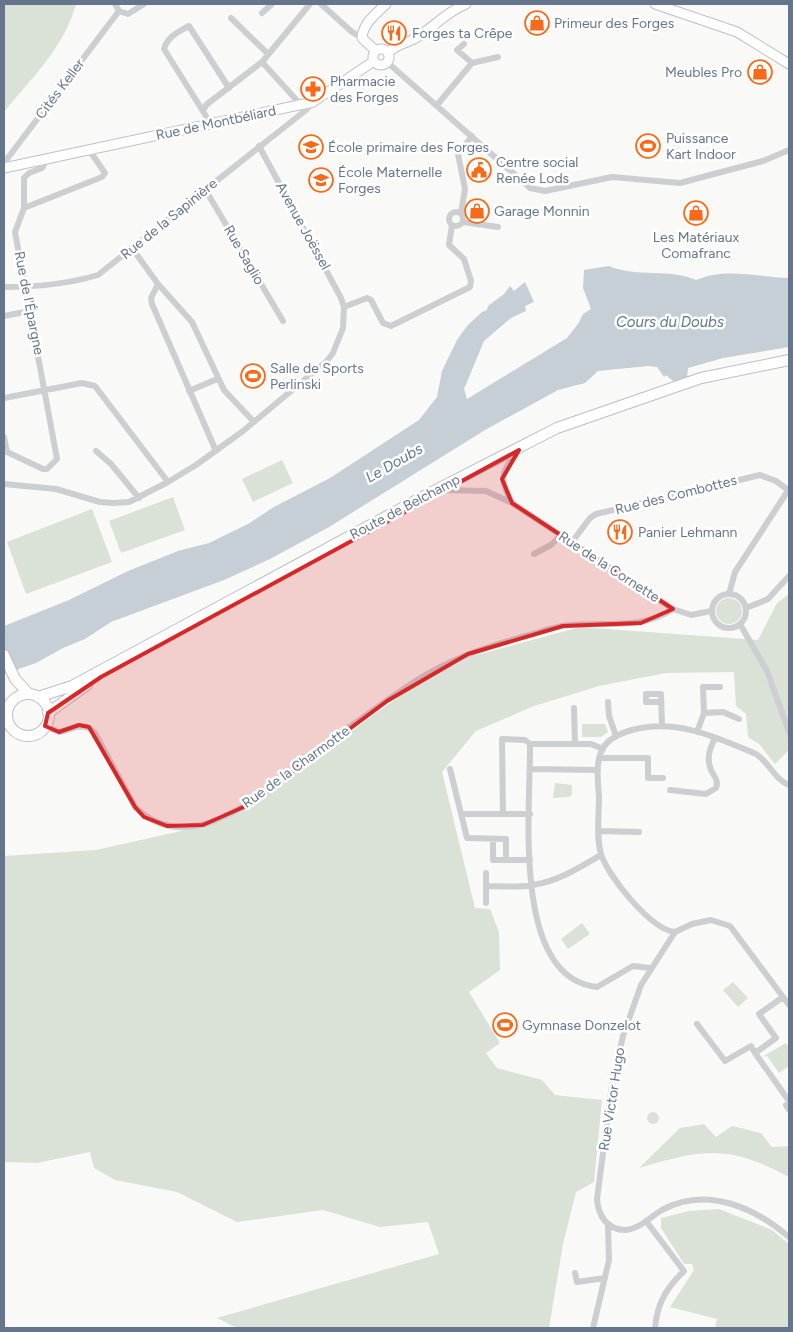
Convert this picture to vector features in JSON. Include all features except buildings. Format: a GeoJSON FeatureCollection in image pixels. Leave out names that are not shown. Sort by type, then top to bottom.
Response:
{"type":"FeatureCollection","features":[{"type":"Feature","properties":{"kind":"main road","name":"Route de Belchamp"},"geometry":{"type":"LineString","coordinates":[[34,695],[72,686],[410,503],[557,428],[701,378],[789,360]]}},
{"type":"Feature","properties":{"kind":"main road","name":"Route de Belchamp"},"geometry":{"type":"LineString","coordinates":[[48,713],[101,677],[518,450],[555,432],[693,384],[730,374],[789,366]]}},
{"type":"Feature","properties":{"kind":"main road"},"geometry":{"type":"LineString","coordinates":[[4,655],[14,680],[13,700]]}},
{"type":"Feature","properties":{"kind":"main road"},"geometry":{"type":"LineString","coordinates":[[4,664],[14,680],[45,703],[48,713],[45,726],[33,735],[4,736]]}},
{"type":"Feature","properties":{"kind":"main road"},"geometry":{"type":"LineString","coordinates":[[21,734],[5,718],[8,708],[13,700],[20,695],[34,695]]}},
{"type":"Feature","properties":{"kind":"street"},"geometry":{"type":"LineString","coordinates":[[115,4],[119,12],[128,14],[144,4]]}},
{"type":"Feature","properties":{"kind":"street"},"geometry":{"type":"LineString","coordinates":[[262,13],[272,4]]}},
{"type":"Feature","properties":{"kind":"street"},"geometry":{"type":"LineString","coordinates":[[203,111],[206,105],[262,62],[310,4]]}},
{"type":"Feature","properties":{"kind":"street"},"geometry":{"type":"LineString","coordinates":[[321,4],[376,51]]}},
{"type":"Feature","properties":{"kind":"street"},"geometry":{"type":"LineString","coordinates":[[362,38],[365,25],[386,4]]}},
{"type":"Feature","properties":{"kind":"street"},"geometry":{"type":"LineString","coordinates":[[387,62],[388,53],[393,47],[413,39],[445,14],[466,4]]}},
{"type":"Feature","properties":{"kind":"street"},"geometry":{"type":"LineString","coordinates":[[655,4],[737,32],[789,64]]}},
{"type":"Feature","properties":{"kind":"street","name":"Cités Keller"},"geometry":{"type":"LineString","coordinates":[[5,168],[7,159],[119,12]]}},
{"type":"Feature","properties":{"kind":"street"},"geometry":{"type":"LineString","coordinates":[[231,18],[268,54]]}},
{"type":"Feature","properties":{"kind":"street"},"geometry":{"type":"LineString","coordinates":[[211,124],[164,49],[166,43],[176,33],[189,26],[229,88]]}},
{"type":"Feature","properties":{"kind":"street"},"geometry":{"type":"LineString","coordinates":[[464,44],[457,50],[472,63]]}},
{"type":"Feature","properties":{"kind":"street"},"geometry":{"type":"LineString","coordinates":[[387,62],[380,65],[374,61],[373,56],[376,51],[382,49],[388,53]]}},
{"type":"Feature","properties":{"kind":"street"},"geometry":{"type":"LineString","coordinates":[[437,105],[472,63],[498,57]]}},
{"type":"Feature","properties":{"kind":"street","name":"Rue de Montbéliard"},"geometry":{"type":"LineString","coordinates":[[5,168],[313,102],[374,61]]}},
{"type":"Feature","properties":{"kind":"street"},"geometry":{"type":"LineString","coordinates":[[262,62],[301,105]]}},
{"type":"Feature","properties":{"kind":"street"},"geometry":{"type":"LineString","coordinates":[[387,62],[530,188],[545,191],[616,177],[680,183],[763,161],[789,150]]}},
{"type":"Feature","properties":{"kind":"street","name":"Rue de la Sapinière"},"geometry":{"type":"LineString","coordinates":[[4,287],[26,287],[84,280],[98,275],[306,110],[313,102]]}},
{"type":"Feature","properties":{"kind":"street"},"geometry":{"type":"LineString","coordinates":[[463,222],[461,213],[465,189],[458,154],[472,136]]}},
{"type":"Feature","properties":{"kind":"street","name":"Avenue Joëssel"},"geometry":{"type":"LineString","coordinates":[[259,146],[335,285],[344,307]]}},
{"type":"Feature","properties":{"kind":"street"},"geometry":{"type":"LineString","coordinates":[[24,208],[102,177],[105,173],[89,150]]}},
{"type":"Feature","properties":{"kind":"street","name":"Rue de l'Épargne"},"geometry":{"type":"LineString","coordinates":[[4,438],[7,452],[43,469],[47,469],[58,459],[15,232],[24,208],[24,178],[27,171],[42,168],[47,159]]}},
{"type":"Feature","properties":{"kind":"street","name":"Rue Saglio"},"geometry":{"type":"LineString","coordinates":[[206,189],[283,321]]}},
{"type":"Feature","properties":{"kind":"street"},"geometry":{"type":"LineString","coordinates":[[4,484],[56,489],[100,502],[121,503],[139,498],[168,482],[216,451],[254,422],[286,397],[334,353],[343,328],[344,307],[367,298],[371,300],[383,323],[391,326],[470,287],[472,281],[464,259],[449,245],[452,225],[449,222],[451,214],[454,212],[461,213]]}},
{"type":"Feature","properties":{"kind":"street"},"geometry":{"type":"LineString","coordinates":[[452,225],[456,227],[463,222],[498,227]]}},
{"type":"Feature","properties":{"kind":"street"},"geometry":{"type":"LineString","coordinates":[[132,248],[158,284],[192,322],[204,344],[217,379],[228,396],[254,422]]}},
{"type":"Feature","properties":{"kind":"street"},"geometry":{"type":"LineString","coordinates":[[158,284],[151,298],[152,304],[216,451]]}},
{"type":"Feature","properties":{"kind":"street"},"geometry":{"type":"LineString","coordinates":[[4,316],[30,311]]}},
{"type":"Feature","properties":{"kind":"street"},"geometry":{"type":"LineString","coordinates":[[189,391],[217,379]]}},
{"type":"Feature","properties":{"kind":"street"},"geometry":{"type":"LineString","coordinates":[[4,398],[82,383],[95,386],[168,482]]}},
{"type":"Feature","properties":{"kind":"street"},"geometry":{"type":"LineString","coordinates":[[512,503],[502,478],[505,469],[518,450]]}},
{"type":"Feature","properties":{"kind":"street"},"geometry":{"type":"LineString","coordinates":[[96,451],[111,464],[139,498]]}},
{"type":"Feature","properties":{"kind":"street","name":"Rue des Combottes"},"geometry":{"type":"LineString","coordinates":[[572,542],[590,518],[596,514],[760,475],[776,481],[789,489]]}},
{"type":"Feature","properties":{"kind":"street"},"geometry":{"type":"LineString","coordinates":[[729,594],[735,572],[789,489]]}},
{"type":"Feature","properties":{"kind":"street","name":"Rue de la Cornette"},"geometry":{"type":"LineString","coordinates":[[446,490],[486,491],[512,503],[673,610],[691,615],[711,611]]}},
{"type":"Feature","properties":{"kind":"street"},"geometry":{"type":"LineString","coordinates":[[534,554],[551,545],[560,535]]}},
{"type":"Feature","properties":{"kind":"street"},"geometry":{"type":"LineString","coordinates":[[746,608],[768,599],[789,576]]}},
{"type":"Feature","properties":{"kind":"street"},"geometry":{"type":"LineString","coordinates":[[729,594],[740,598],[746,608],[740,624],[734,627],[724,627],[715,621],[711,611],[719,597],[729,594]]}},
{"type":"Feature","properties":{"kind":"street","name":"Rue de la Charmotte"},"geometry":{"type":"LineString","coordinates":[[45,726],[59,732],[79,726],[89,727],[95,732],[135,807],[149,819],[167,826],[187,827],[218,821],[246,806],[387,701],[439,668],[468,654],[563,626],[641,623],[673,610]]}},
{"type":"Feature","properties":{"kind":"street"},"geometry":{"type":"LineString","coordinates":[[740,624],[767,671],[789,732]]}},
{"type":"Feature","properties":{"kind":"street"},"geometry":{"type":"LineString","coordinates":[[698,732],[704,713],[703,687],[720,687]]}},
{"type":"Feature","properties":{"kind":"street"},"geometry":{"type":"LineString","coordinates":[[608,702],[609,716],[616,736]]}},
{"type":"Feature","properties":{"kind":"street"},"geometry":{"type":"LineString","coordinates":[[661,702],[662,726]]}},
{"type":"Feature","properties":{"kind":"street"},"geometry":{"type":"LineString","coordinates":[[574,708],[575,744]]}},
{"type":"Feature","properties":{"kind":"street"},"geometry":{"type":"LineString","coordinates":[[704,713],[723,712],[739,719]]}},
{"type":"Feature","properties":{"kind":"street"},"geometry":{"type":"LineString","coordinates":[[789,784],[779,778],[765,760],[714,738],[679,726],[639,728],[616,736],[603,748],[598,770],[601,855],[640,912],[663,929],[674,932],[692,924],[711,920],[730,926],[789,1005]]}},
{"type":"Feature","properties":{"kind":"street"},"geometry":{"type":"LineString","coordinates":[[670,790],[696,795],[706,794],[716,788],[717,780],[709,762],[709,751],[714,738]]}},
{"type":"Feature","properties":{"kind":"street"},"geometry":{"type":"LineString","coordinates":[[503,814],[502,740],[525,740],[530,744],[591,744],[603,748]]}},
{"type":"Feature","properties":{"kind":"street"},"geometry":{"type":"LineString","coordinates":[[530,744],[531,886],[536,918],[548,952],[560,969],[569,977],[597,987],[633,966],[650,968]]}},
{"type":"Feature","properties":{"kind":"street"},"geometry":{"type":"LineString","coordinates":[[600,758],[648,758],[648,778],[663,778]]}},
{"type":"Feature","properties":{"kind":"street"},"geometry":{"type":"LineString","coordinates":[[450,769],[467,838],[506,839],[506,860]]}},
{"type":"Feature","properties":{"kind":"street"},"geometry":{"type":"LineString","coordinates":[[530,769],[598,770]]}},
{"type":"Feature","properties":{"kind":"street"},"geometry":{"type":"LineString","coordinates":[[461,814],[530,814]]}},
{"type":"Feature","properties":{"kind":"street"},"geometry":{"type":"LineString","coordinates":[[599,832],[639,832]]}},
{"type":"Feature","properties":{"kind":"street"},"geometry":{"type":"LineString","coordinates":[[494,839],[494,860],[530,860]]}},
{"type":"Feature","properties":{"kind":"street"},"geometry":{"type":"LineString","coordinates":[[486,886],[531,886],[546,882],[573,872],[601,855]]}},
{"type":"Feature","properties":{"kind":"street"},"geometry":{"type":"LineString","coordinates":[[486,873],[486,903]]}},
{"type":"Feature","properties":{"kind":"street","name":"Rue Victor Hugo"},"geometry":{"type":"LineString","coordinates":[[608,1225],[602,1218],[597,1199],[612,1084],[623,1036],[641,985],[674,932]]}},
{"type":"Feature","properties":{"kind":"street"},"geometry":{"type":"LineString","coordinates":[[755,1053],[776,1038],[759,1014],[783,997]]}},
{"type":"Feature","properties":{"kind":"street"},"geometry":{"type":"LineString","coordinates":[[697,1024],[725,1062],[751,1046],[789,1102],[786,1105],[789,1110]]}},
{"type":"Feature","properties":{"kind":"street"},"geometry":{"type":"LineString","coordinates":[[593,1328],[609,1260],[608,1225],[625,1230],[637,1227],[673,1204],[707,1200],[736,1203],[773,1223],[789,1237]]}},
{"type":"Feature","properties":{"kind":"street"},"geometry":{"type":"LineString","coordinates":[[646,1221],[684,1271],[662,1296],[657,1311],[655,1328]]}},
{"type":"Feature","properties":{"kind":"street"},"geometry":{"type":"LineString","coordinates":[[575,1274],[577,1282],[605,1278]]}},
{"type":"Feature","properties":{"kind":"highlighted area"},"geometry":{"type":"Polygon","coordinates":[[[519,450],[502,479],[512,503],[673,609],[641,623],[563,626],[468,654],[387,701],[246,806],[203,825],[167,826],[144,817],[135,807],[89,727],[79,725],[59,732],[45,726],[48,713],[101,677],[519,450]]]}},
{"type":"Feature","properties":{"kind":"shaded area"},"geometry":{"type":"Polygon","coordinates":[[[4,4],[76,4],[71,19],[56,48],[4,112],[4,4]]]}},
{"type":"Feature","properties":{"kind":"shaded area"},"geometry":{"type":"Polygon","coordinates":[[[282,460],[293,483],[253,502],[242,479],[282,460]]]}},
{"type":"Feature","properties":{"kind":"shaded area"},"geometry":{"type":"Polygon","coordinates":[[[173,497],[185,530],[121,553],[109,521],[173,497]]]}},
{"type":"Feature","properties":{"kind":"shaded area"},"geometry":{"type":"Polygon","coordinates":[[[92,509],[112,562],[26,594],[7,542],[92,509]]]}},
{"type":"Feature","properties":{"kind":"shaded area"},"geometry":{"type":"Polygon","coordinates":[[[789,594],[789,750],[775,764],[759,744],[748,737],[746,714],[736,706],[734,672],[666,673],[599,686],[534,706],[476,731],[442,772],[475,908],[490,909],[499,932],[500,970],[469,992],[500,1043],[486,1053],[497,1068],[542,1080],[555,1095],[602,1100],[594,1182],[576,1192],[563,1244],[549,1328],[237,1328],[217,1318],[439,1254],[428,1222],[380,1227],[323,1210],[237,1222],[177,1192],[115,1180],[94,1168],[90,1152],[37,1163],[4,1162],[4,856],[96,850],[221,822],[248,806],[415,685],[469,657],[580,627],[758,640],[777,603],[789,594]]]}},
{"type":"Feature","properties":{"kind":"shaded area"},"geometry":{"type":"Polygon","coordinates":[[[729,598],[738,602],[742,611],[738,620],[729,624],[720,620],[716,611],[720,602],[729,598]]]}},
{"type":"Feature","properties":{"kind":"shaded area"},"geometry":{"type":"Polygon","coordinates":[[[582,724],[605,724],[608,732],[601,737],[582,737],[582,724]]]}},
{"type":"Feature","properties":{"kind":"shaded area"},"geometry":{"type":"Polygon","coordinates":[[[555,783],[572,785],[572,795],[569,797],[553,798],[555,783]]]}},
{"type":"Feature","properties":{"kind":"shaded area"},"geometry":{"type":"Polygon","coordinates":[[[582,923],[590,934],[568,949],[561,939],[582,923]]]}},
{"type":"Feature","properties":{"kind":"shaded area"},"geometry":{"type":"Polygon","coordinates":[[[733,982],[748,998],[738,1007],[723,990],[733,982]]]}},
{"type":"Feature","properties":{"kind":"shaded area"},"geometry":{"type":"Polygon","coordinates":[[[786,1043],[789,1047],[789,1066],[779,1073],[767,1056],[762,1057],[786,1043]]]}},
{"type":"Feature","properties":{"kind":"shaded area"},"geometry":{"type":"Polygon","coordinates":[[[653,1112],[659,1118],[653,1124],[647,1118],[653,1112]]]}},
{"type":"Feature","properties":{"kind":"shaded area"},"geometry":{"type":"Polygon","coordinates":[[[704,1124],[716,1137],[732,1126],[761,1133],[772,1147],[789,1146],[789,1177],[749,1159],[715,1153],[681,1157],[639,1168],[680,1128],[704,1124]]]}},
{"type":"Feature","properties":{"kind":"shaded area"},"geometry":{"type":"Polygon","coordinates":[[[719,1209],[772,1230],[789,1244],[789,1328],[715,1328],[717,1319],[670,1307],[694,1270],[692,1264],[684,1264],[661,1228],[661,1218],[689,1211],[719,1209]]]}},
{"type":"Feature","properties":{"kind":"water","name":"Cours du Doubs"},"geometry":{"type":"Polygon","coordinates":[[[609,266],[631,272],[675,274],[696,280],[707,276],[730,273],[789,278],[789,347],[723,358],[688,368],[687,378],[673,381],[666,375],[664,377],[657,367],[648,366],[598,371],[585,383],[558,390],[485,430],[329,527],[270,559],[224,580],[111,622],[85,639],[63,648],[36,663],[4,674],[4,626],[69,600],[128,571],[178,551],[209,543],[248,524],[274,507],[330,478],[419,420],[437,397],[442,371],[457,340],[467,326],[482,312],[487,310],[488,306],[504,294],[510,286],[514,291],[525,282],[534,302],[525,306],[526,311],[511,318],[484,341],[464,389],[467,399],[567,338],[583,314],[591,309],[583,288],[584,270],[609,266]]]}},
{"type":"Feature","properties":{"kind":"place","name":"Primeur des Forges"},"geometry":{"type":"Point","coordinates":[537,23]}},
{"type":"Feature","properties":{"kind":"place","name":"Forges ta Crêpe"},"geometry":{"type":"Point","coordinates":[394,33]}},
{"type":"Feature","properties":{"kind":"place","name":"Meubles Pro"},"geometry":{"type":"Point","coordinates":[760,72]}},
{"type":"Feature","properties":{"kind":"place","name":"Pharmacie des Forges"},"geometry":{"type":"Point","coordinates":[313,89]}},
{"type":"Feature","properties":{"kind":"place","name":"Puissance Kart Indoor"},"geometry":{"type":"Point","coordinates":[648,146]}},
{"type":"Feature","properties":{"kind":"place","name":"École primaire des Forges"},"geometry":{"type":"Point","coordinates":[311,147]}},
{"type":"Feature","properties":{"kind":"place","name":"Centre social Renée Lods"},"geometry":{"type":"Point","coordinates":[479,170]}},
{"type":"Feature","properties":{"kind":"place","name":"École Maternelle Forges"},"geometry":{"type":"Point","coordinates":[321,180]}},
{"type":"Feature","properties":{"kind":"place","name":"Garage Monnin"},"geometry":{"type":"Point","coordinates":[477,211]}},
{"type":"Feature","properties":{"kind":"place","name":"Les Matériaux Comafranc"},"geometry":{"type":"Point","coordinates":[696,213]}},
{"type":"Feature","properties":{"kind":"place","name":"Salle de Sports Perlinski"},"geometry":{"type":"Point","coordinates":[253,376]}},
{"type":"Feature","properties":{"kind":"place","name":"Panier Lehmann"},"geometry":{"type":"Point","coordinates":[620,532]}},
{"type":"Feature","properties":{"kind":"place","name":"Gymnase Donzelot"},"geometry":{"type":"Point","coordinates":[505,1025]}},
{"type":"Feature","properties":{"kind":"water label","name":"Le Doubs"},"geometry":{"type":"Point","coordinates":[394,463]}}]}
